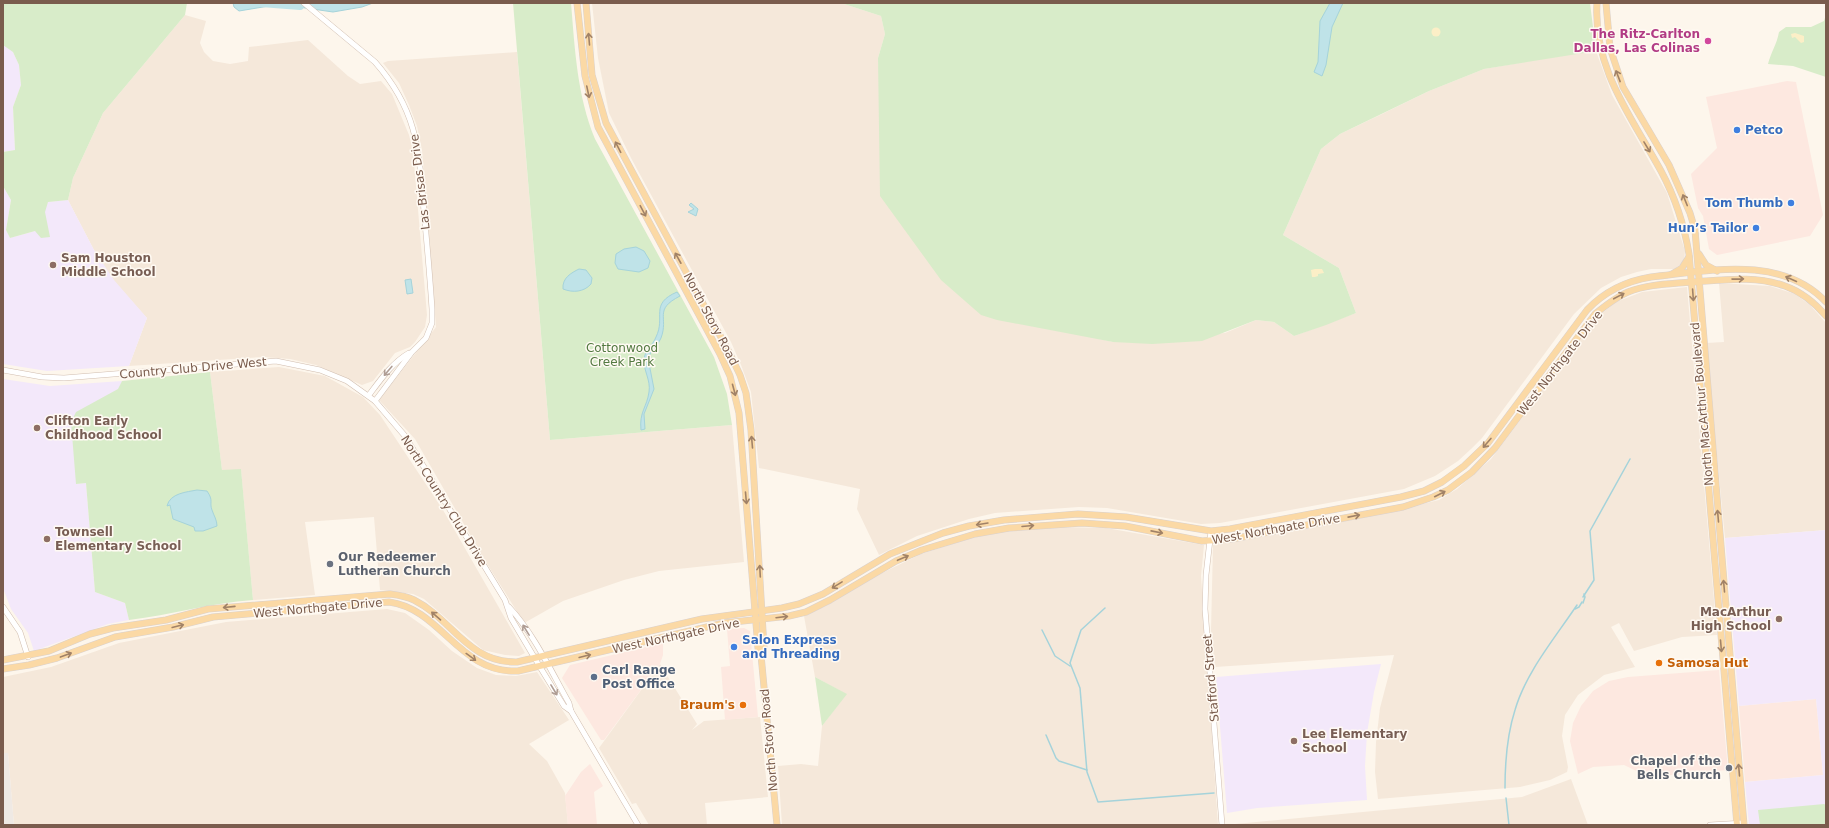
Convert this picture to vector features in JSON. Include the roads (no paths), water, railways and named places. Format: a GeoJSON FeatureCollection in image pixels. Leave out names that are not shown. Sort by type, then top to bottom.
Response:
{"type":"FeatureCollection","features":[{"type":"Feature","properties":{"kind":"main road","name":"North Story Road"},"geometry":{"type":"LineString","coordinates":[[577,3],[585,76],[592,109],[601,134],[720,354],[730,376],[739,413],[755,611],[759,620]]}},
{"type":"Feature","properties":{"kind":"main road","name":"North Story Road"},"geometry":{"type":"LineString","coordinates":[[586,3],[592,75],[610,133],[712,319],[740,375],[746,393],[753,454],[762,610],[759,620],[758,648],[761,655],[777,825]]}},
{"type":"Feature","properties":{"kind":"main road","name":"North MacArthur Boulevard"},"geometry":{"type":"LineString","coordinates":[[1597,3],[1596,17],[1601,50],[1611,82],[1667,184],[1683,220],[1689,254],[1695,273]]}},
{"type":"Feature","properties":{"kind":"main road","name":"North MacArthur Boulevard"},"geometry":{"type":"LineString","coordinates":[[1606,3],[1610,48],[1623,87],[1675,178],[1690,213],[1697,249],[1695,282],[1734,700],[1744,824]]}},
{"type":"Feature","properties":{"kind":"main road"},"geometry":{"type":"LineString","coordinates":[[585,76],[592,75]]}},
{"type":"Feature","properties":{"kind":"main road"},"geometry":{"type":"LineString","coordinates":[[1667,184],[1675,178]]}},
{"type":"Feature","properties":{"kind":"main road"},"geometry":{"type":"LineString","coordinates":[[1697,249],[1706,265],[1717,271]]}},
{"type":"Feature","properties":{"kind":"main road"},"geometry":{"type":"LineString","coordinates":[[1668,276],[1682,268],[1687,262],[1689,254]]}},
{"type":"Feature","properties":{"kind":"main road","name":"West Northgate Drive"},"geometry":{"type":"LineString","coordinates":[[3,660],[28,657],[48,652],[113,628],[166,620],[208,609],[390,594],[413,600],[425,606],[468,645],[481,654],[490,658],[512,662],[535,659],[710,618],[799,604],[822,594],[890,554],[943,533],[969,526],[1004,520],[1078,514],[1126,517],[1211,531],[1393,499],[1424,491],[1442,482],[1464,466],[1488,443],[1575,325],[1595,302],[1608,292],[1632,281],[1695,273],[1747,269],[1767,271],[1788,277],[1806,286],[1825,300]]}},
{"type":"Feature","properties":{"kind":"main road","name":"West Northgate Drive"},"geometry":{"type":"LineString","coordinates":[[3,669],[49,660],[115,636],[170,628],[213,617],[371,603],[397,603],[415,610],[472,658],[489,668],[512,671],[540,667],[724,623],[759,620],[806,612],[830,600],[896,561],[922,550],[975,534],[1009,528],[1058,524],[1102,523],[1209,541],[1232,539],[1403,507],[1433,497],[1448,490],[1472,472],[1495,448],[1583,330],[1600,310],[1616,298],[1640,288],[1695,282],[1752,279],[1786,286],[1804,295],[1825,312]]}},
{"type":"Feature","properties":{"kind":"main road"},"geometry":{"type":"LineString","coordinates":[[704,324],[712,319]]}},
{"type":"Feature","properties":{"kind":"main road","name":"North MacArthur Boulevard"},"geometry":{"type":"LineString","coordinates":[[1700,340],[1726,701],[1737,824]]}},
{"type":"Feature","properties":{"kind":"main road"},"geometry":{"type":"LineString","coordinates":[[370,595],[371,603]]}},
{"type":"Feature","properties":{"kind":"main road"},"geometry":{"type":"LineString","coordinates":[[650,632],[652,640]]}},
{"type":"Feature","properties":{"kind":"main road"},"geometry":{"type":"LineString","coordinates":[[1726,701],[1734,700]]}},
{"type":"Feature","properties":{"kind":"main road"},"geometry":{"type":"LineString","coordinates":[[1729,737],[1737,736]]}},
{"type":"Feature","properties":{"kind":"main road"},"geometry":{"type":"LineString","coordinates":[[1734,797],[1742,796]]}},
{"type":"Feature","properties":{"kind":"street","name":"Las Brisas Drive"},"geometry":{"type":"LineString","coordinates":[[304,3],[375,62],[384,72],[404,103],[416,136],[419,154],[432,313],[430,330],[426,338],[412,352],[375,401]]}},
{"type":"Feature","properties":{"kind":"street"},"geometry":{"type":"LineString","coordinates":[[1817,305],[1825,300]]}},
{"type":"Feature","properties":{"kind":"street","name":"Las Brisas Drive"},"geometry":{"type":"LineString","coordinates":[[369,396],[389,369],[400,359],[412,352]]}},
{"type":"Feature","properties":{"kind":"street","name":"Country Club Drive West"},"geometry":{"type":"LineString","coordinates":[[3,370],[42,377],[64,378],[276,361],[305,366],[326,372],[347,381],[375,401]]}},
{"type":"Feature","properties":{"kind":"street","name":"North Country Club Drive"},"geometry":{"type":"LineString","coordinates":[[375,401],[405,436],[507,605],[516,615],[570,703],[571,711],[638,825]]}},
{"type":"Feature","properties":{"kind":"street","name":"Stafford Street"},"geometry":{"type":"LineString","coordinates":[[1211,531],[1206,575],[1205,609],[1222,825]]}},
{"type":"Feature","properties":{"kind":"street","name":"North Country Club Drive"},"geometry":{"type":"LineString","coordinates":[[507,605],[511,618],[535,659],[564,706],[571,711]]}},
{"type":"Feature","properties":{"kind":"street"},"geometry":{"type":"LineString","coordinates":[[3,606],[20,632],[28,657]]}},
{"type":"Feature","properties":{"kind":"street"},"geometry":{"type":"LineString","coordinates":[[1710,825],[1744,824]]}},
{"type":"Feature","properties":{"kind":"water"},"geometry":{"type":"Polygon","coordinates":[[[233,3],[373,3],[362,7],[333,12],[285,5],[239,11],[234,7],[233,3]]]}},
{"type":"Feature","properties":{"kind":"water"},"geometry":{"type":"Polygon","coordinates":[[[1330,3],[1343,3],[1332,27],[1326,65],[1322,76],[1314,72],[1318,62],[1320,21],[1330,3]]]}},
{"type":"Feature","properties":{"kind":"water"},"geometry":{"type":"Polygon","coordinates":[[[691,203],[698,209],[696,216],[688,212],[694,209],[689,205],[691,203]]]}},
{"type":"Feature","properties":{"kind":"water"},"geometry":{"type":"Polygon","coordinates":[[[636,247],[644,251],[650,261],[648,268],[639,272],[618,269],[615,263],[616,254],[624,249],[636,247]]]}},
{"type":"Feature","properties":{"kind":"water"},"geometry":{"type":"Polygon","coordinates":[[[579,269],[586,270],[592,278],[591,284],[585,289],[578,291],[563,289],[564,282],[570,274],[579,269]]]}},
{"type":"Feature","properties":{"kind":"water"},"geometry":{"type":"Polygon","coordinates":[[[411,279],[413,293],[407,294],[405,280],[411,279]]]}},
{"type":"Feature","properties":{"kind":"water"},"geometry":{"type":"Polygon","coordinates":[[[677,292],[680,296],[672,301],[664,310],[664,325],[661,338],[648,358],[654,389],[644,414],[645,429],[641,430],[641,419],[648,397],[649,388],[644,359],[647,350],[655,340],[659,330],[660,312],[663,301],[677,292]]]}},
{"type":"Feature","properties":{"kind":"water"},"geometry":{"type":"Polygon","coordinates":[[[197,490],[207,491],[209,494],[211,499],[211,507],[217,524],[217,526],[203,531],[195,531],[194,527],[173,519],[170,505],[167,506],[175,496],[197,490]]]}},
{"type":"Feature","properties":{"kind":"waterway"},"geometry":{"type":"LineString","coordinates":[[261,3],[300,6]]}},
{"type":"Feature","properties":{"kind":"waterway"},"geometry":{"type":"LineString","coordinates":[[1583,597],[1594,580],[1590,531],[1630,459]]}},
{"type":"Feature","properties":{"kind":"waterway"},"geometry":{"type":"LineString","coordinates":[[1583,603],[1585,597],[1584,594]]}},
{"type":"Feature","properties":{"kind":"waterway"},"geometry":{"type":"LineString","coordinates":[[1575,609],[1579,607],[1582,602]]}},
{"type":"Feature","properties":{"kind":"waterway"},"geometry":{"type":"LineString","coordinates":[[1505,788],[1508,739],[1512,719],[1520,696],[1526,682],[1542,656],[1577,605]]}},
{"type":"Feature","properties":{"kind":"waterway"},"geometry":{"type":"LineString","coordinates":[[1105,608],[1081,630],[1070,663],[1080,688],[1087,772],[1098,802],[1214,793]]}},
{"type":"Feature","properties":{"kind":"waterway"},"geometry":{"type":"LineString","coordinates":[[1042,630],[1055,656],[1070,666]]}},
{"type":"Feature","properties":{"kind":"waterway"},"geometry":{"type":"LineString","coordinates":[[1046,735],[1056,758],[1059,761],[1087,770]]}},
{"type":"Feature","properties":{"kind":"waterway"},"geometry":{"type":"LineString","coordinates":[[1506,798],[1509,825]]}},
{"type":"Feature","properties":{"kind":"place","name":"The Ritz-Carlton Dallas, Las Colinas"},"geometry":{"type":"Point","coordinates":[1708,41]}},
{"type":"Feature","properties":{"kind":"place","name":"Petco"},"geometry":{"type":"Point","coordinates":[1737,130]}},
{"type":"Feature","properties":{"kind":"place","name":"Tom Thumb"},"geometry":{"type":"Point","coordinates":[1791,203]}},
{"type":"Feature","properties":{"kind":"place","name":"Hun’s Tailor"},"geometry":{"type":"Point","coordinates":[1756,228]}},
{"type":"Feature","properties":{"kind":"place","name":"Sam Houston Middle School"},"geometry":{"type":"Point","coordinates":[53,265]}},
{"type":"Feature","properties":{"kind":"place","name":"Clifton Early Childhood School"},"geometry":{"type":"Point","coordinates":[37,428]}},
{"type":"Feature","properties":{"kind":"place","name":"Townsell Elementary School"},"geometry":{"type":"Point","coordinates":[47,539]}},
{"type":"Feature","properties":{"kind":"place","name":"Our Redeemer Lutheran Church"},"geometry":{"type":"Point","coordinates":[330,564]}},
{"type":"Feature","properties":{"kind":"place","name":"MacArthur High School"},"geometry":{"type":"Point","coordinates":[1779,619]}},
{"type":"Feature","properties":{"kind":"place","name":"Salon Express and Threading"},"geometry":{"type":"Point","coordinates":[734,647]}},
{"type":"Feature","properties":{"kind":"place","name":"Samosa Hut"},"geometry":{"type":"Point","coordinates":[1659,663]}},
{"type":"Feature","properties":{"kind":"place","name":"Carl Range Post Office"},"geometry":{"type":"Point","coordinates":[594,677]}},
{"type":"Feature","properties":{"kind":"place","name":"Braum's"},"geometry":{"type":"Point","coordinates":[743,705]}},
{"type":"Feature","properties":{"kind":"place","name":"Lee Elementary School"},"geometry":{"type":"Point","coordinates":[1294,741]}},
{"type":"Feature","properties":{"kind":"place","name":"Chapel of the Bells Church"},"geometry":{"type":"Point","coordinates":[1729,768]}},
{"type":"Feature","properties":{"kind":"park label","name":"Cottonwood Creek Park"},"geometry":{"type":"Point","coordinates":[622,355]}}]}
